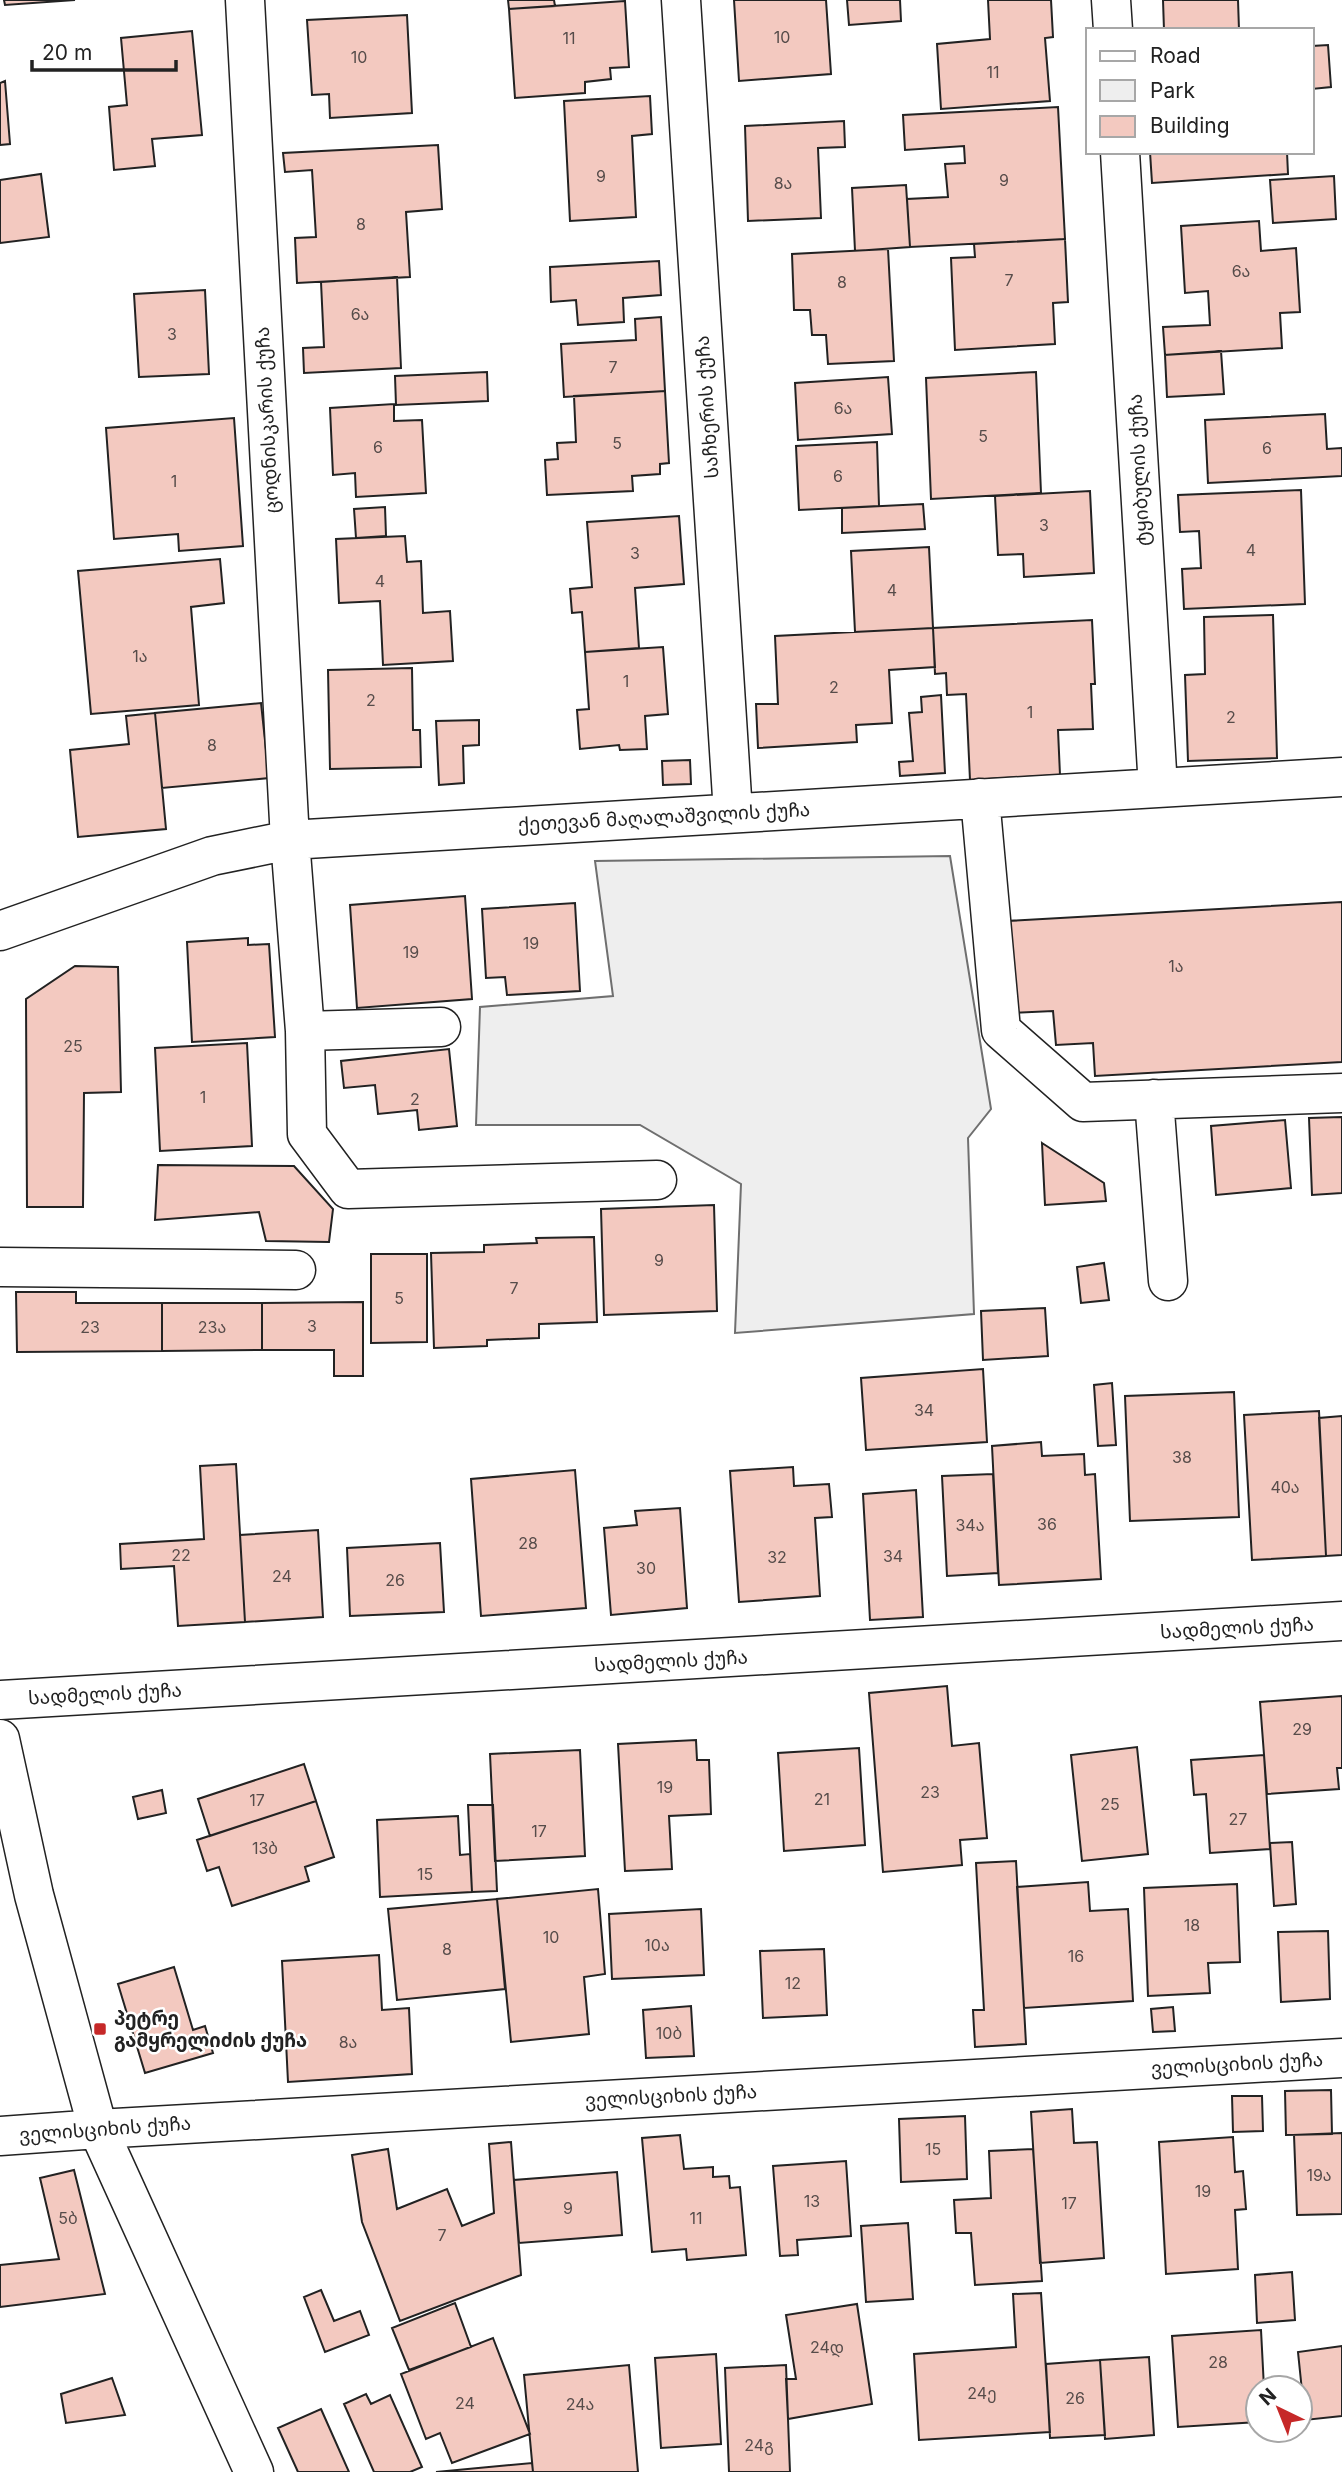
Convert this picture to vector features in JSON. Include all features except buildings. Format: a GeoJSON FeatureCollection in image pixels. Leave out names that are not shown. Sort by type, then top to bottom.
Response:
{"type":"FeatureCollection","features":[{"type":"Feature","properties":{"kind":"street","name":"ცოდნისკარის ქუჩა"},"geometry":{"type":"LineString","coordinates":[[245,0],[290,840],[305,1031],[307,1134],[348,1189],[657,1180]]}},
{"type":"Feature","properties":{"kind":"street","name":"საჩხერის ქუჩა"},"geometry":{"type":"LineString","coordinates":[[681,0],[733,813]]}},
{"type":"Feature","properties":{"kind":"street"},"geometry":{"type":"LineString","coordinates":[[1111,0],[1113,28]]}},
{"type":"Feature","properties":{"kind":"street","name":"ტყიბულის ქუჩა"},"geometry":{"type":"LineString","coordinates":[[1121,154],[1158,788]]}},
{"type":"Feature","properties":{"kind":"street","name":"ქეთევან მაღალაშვილის ქუჩა"},"geometry":{"type":"LineString","coordinates":[[0,931],[212,856],[290,840],[1342,777]]}},
{"type":"Feature","properties":{"kind":"street"},"geometry":{"type":"LineString","coordinates":[[980,798],[1001,1030],[1083,1102],[1342,1093]]}},
{"type":"Feature","properties":{"kind":"street"},"geometry":{"type":"LineString","coordinates":[[305,1031],[441,1027]]}},
{"type":"Feature","properties":{"kind":"street"},"geometry":{"type":"LineString","coordinates":[[1154,1099],[1168,1281]]}},
{"type":"Feature","properties":{"kind":"street"},"geometry":{"type":"LineString","coordinates":[[0,1268],[296,1270]]}},
{"type":"Feature","properties":{"kind":"street","name":"სადმელის ქუჩა"},"geometry":{"type":"LineString","coordinates":[[0,1700],[1342,1621]]}},
{"type":"Feature","properties":{"kind":"street"},"geometry":{"type":"LineString","coordinates":[[0,1739],[34,1895],[99,2129],[254,2472]]}},
{"type":"Feature","properties":{"kind":"street","name":"ველისციხის ქუჩა"},"geometry":{"type":"LineString","coordinates":[[0,2136],[1342,2058]]}},
{"type":"Feature","properties":{"kind":"green space"},"geometry":{"type":"Polygon","coordinates":[[[950,856],[991,1109],[968,1138],[974,1314],[735,1333],[741,1184],[640,1125],[476,1125],[480,1007],[613,996],[595,861],[950,856]]]}},
{"type":"Feature","properties":{"kind":"place","name":"პეტრე გამყრელიძის ქუჩა"},"geometry":{"type":"Point","coordinates":[100,2029]}}]}
